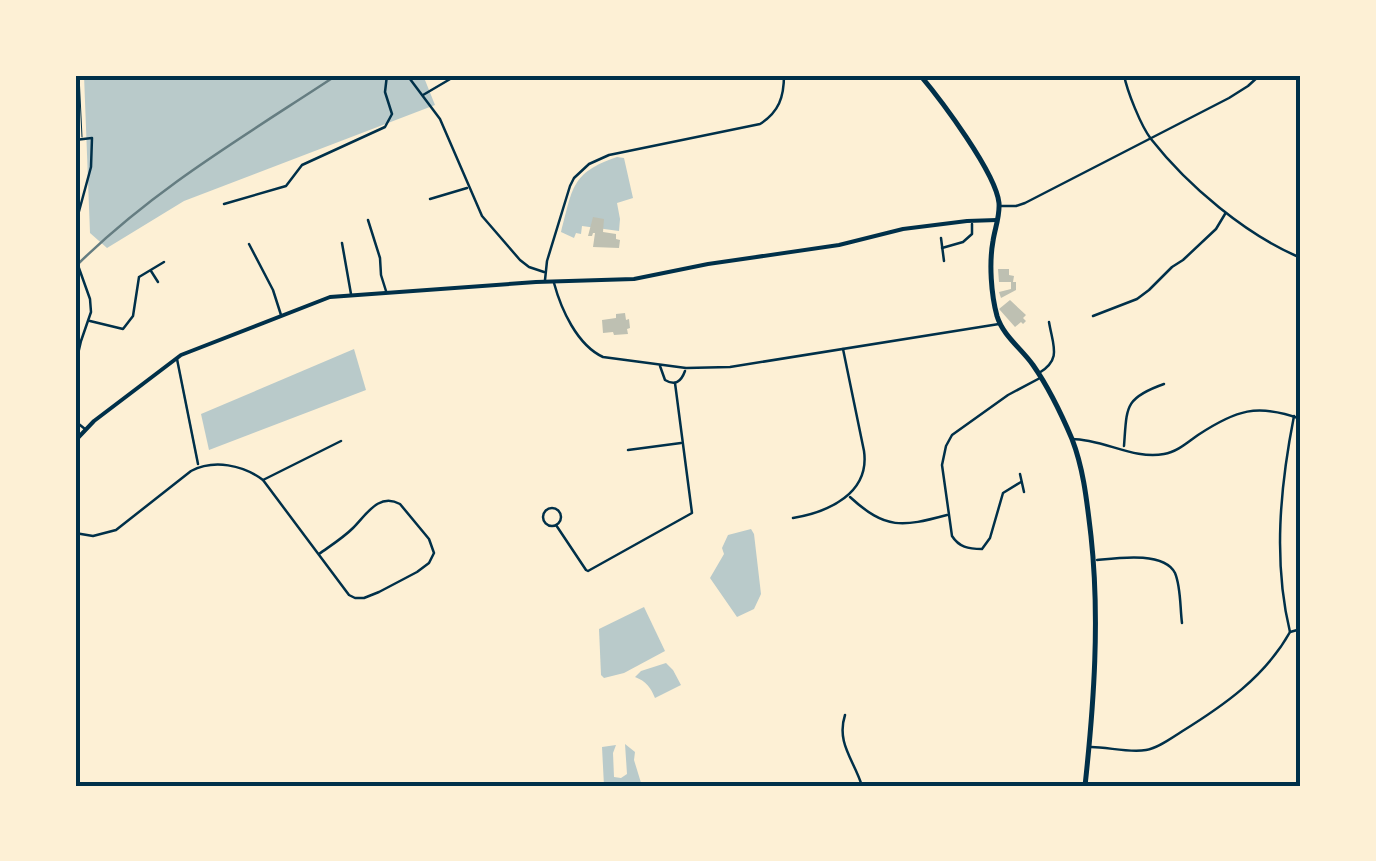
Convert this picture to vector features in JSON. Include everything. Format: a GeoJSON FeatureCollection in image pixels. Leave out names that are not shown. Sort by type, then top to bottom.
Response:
{"type":"FeatureCollection","features":[{"type":"Feature","properties":{"kind":"main road"},"geometry":{"type":"LineString","coordinates":[[920,75],[987,170],[999,206],[992,261],[1000,324],[1040,375],[1059,409],[1082,473],[1094,560],[1095,615],[1085,786]]}},
{"type":"Feature","properties":{"kind":"street"},"geometry":{"type":"LineString","coordinates":[[224,204],[286,186],[302,166],[385,127],[392,114],[385,92],[387,75]]}},
{"type":"Feature","properties":{"kind":"street"},"geometry":{"type":"LineString","coordinates":[[408,75],[440,119],[482,216],[529,267],[545,273]]}},
{"type":"Feature","properties":{"kind":"street"},"geometry":{"type":"LineString","coordinates":[[422,96],[458,75]]}},
{"type":"Feature","properties":{"kind":"street"},"geometry":{"type":"LineString","coordinates":[[546,282],[545,273],[570,186],[581,170],[609,155],[760,124],[778,108],[784,75]]}},
{"type":"Feature","properties":{"kind":"street"},"geometry":{"type":"LineString","coordinates":[[1124,75],[1151,138],[1188,179],[1226,212],[1274,245],[1301,258]]}},
{"type":"Feature","properties":{"kind":"street"},"geometry":{"type":"LineString","coordinates":[[999,206],[1025,203],[1229,98],[1260,75]]}},
{"type":"Feature","properties":{"kind":"street"},"geometry":{"type":"LineString","coordinates":[[75,140],[92,138],[91,167],[75,226]]}},
{"type":"Feature","properties":{"kind":"street"},"geometry":{"type":"LineString","coordinates":[[430,200],[469,187]]}},
{"type":"Feature","properties":{"kind":"street"},"geometry":{"type":"LineString","coordinates":[[1093,316],[1137,299],[1149,290],[1216,229],[1226,212]]}},
{"type":"Feature","properties":{"kind":"street"},"geometry":{"type":"LineString","coordinates":[[368,220],[387,292]]}},
{"type":"Feature","properties":{"kind":"street"},"geometry":{"type":"LineString","coordinates":[[75,442],[85,429],[179,356],[323,299],[351,294],[634,279],[839,245],[904,229],[998,220]]}},
{"type":"Feature","properties":{"kind":"street"},"geometry":{"type":"LineString","coordinates":[[942,248],[962,242],[972,234],[972,221]]}},
{"type":"Feature","properties":{"kind":"street"},"geometry":{"type":"LineString","coordinates":[[941,238],[944,261]]}},
{"type":"Feature","properties":{"kind":"street"},"geometry":{"type":"LineString","coordinates":[[249,244],[281,315]]}},
{"type":"Feature","properties":{"kind":"street"},"geometry":{"type":"LineString","coordinates":[[342,244],[351,294]]}},
{"type":"Feature","properties":{"kind":"street"},"geometry":{"type":"LineString","coordinates":[[75,256],[91,304],[75,367]]}},
{"type":"Feature","properties":{"kind":"street"},"geometry":{"type":"LineString","coordinates":[[90,320],[119,329],[128,325],[133,316],[137,280],[164,262]]}},
{"type":"Feature","properties":{"kind":"street"},"geometry":{"type":"LineString","coordinates":[[151,269],[158,282]]}},
{"type":"Feature","properties":{"kind":"street"},"geometry":{"type":"LineString","coordinates":[[554,281],[573,327],[588,348],[603,356],[686,368],[730,367],[1000,324]]}},
{"type":"Feature","properties":{"kind":"street"},"geometry":{"type":"LineString","coordinates":[[1021,482],[1004,493],[990,538],[982,549],[957,545],[952,536],[942,464],[946,446],[952,435],[1049,366],[1054,356],[1049,322]]}},
{"type":"Feature","properties":{"kind":"street"},"geometry":{"type":"LineString","coordinates":[[794,518],[823,510],[848,495],[856,488],[866,464],[843,348]]}},
{"type":"Feature","properties":{"kind":"street"},"geometry":{"type":"LineString","coordinates":[[179,356],[198,467]]}},
{"type":"Feature","properties":{"kind":"street"},"geometry":{"type":"LineString","coordinates":[[660,365],[665,380],[675,383],[686,368]]}},
{"type":"Feature","properties":{"kind":"street"},"geometry":{"type":"LineString","coordinates":[[556,525],[588,571],[692,513],[675,383]]}},
{"type":"Feature","properties":{"kind":"street"},"geometry":{"type":"LineString","coordinates":[[1124,449],[1126,414],[1133,400],[1164,384]]}},
{"type":"Feature","properties":{"kind":"street"},"geometry":{"type":"LineString","coordinates":[[1072,439],[1151,455],[1172,452],[1225,418],[1246,412],[1277,412],[1301,419]]}},
{"type":"Feature","properties":{"kind":"street"},"geometry":{"type":"LineString","coordinates":[[1290,632],[1282,584],[1280,520],[1294,416]]}},
{"type":"Feature","properties":{"kind":"street"},"geometry":{"type":"LineString","coordinates":[[75,422],[85,429]]}},
{"type":"Feature","properties":{"kind":"street"},"geometry":{"type":"LineString","coordinates":[[262,480],[341,441]]}},
{"type":"Feature","properties":{"kind":"street"},"geometry":{"type":"LineString","coordinates":[[628,450],[683,442]]}},
{"type":"Feature","properties":{"kind":"street"},"geometry":{"type":"LineString","coordinates":[[75,533],[93,536],[116,530],[198,467],[213,464],[248,470],[262,480],[349,594],[355,598],[364,598],[403,580],[429,563],[434,553],[400,504],[389,500],[363,515],[319,554]]}},
{"type":"Feature","properties":{"kind":"street"},"geometry":{"type":"LineString","coordinates":[[1020,474],[1024,492]]}},
{"type":"Feature","properties":{"kind":"street"},"geometry":{"type":"LineString","coordinates":[[848,495],[891,524],[948,514]]}},
{"type":"Feature","properties":{"kind":"street"},"geometry":{"type":"LineString","coordinates":[[1094,560],[1145,558],[1167,565],[1174,570],[1182,622]]}},
{"type":"Feature","properties":{"kind":"street"},"geometry":{"type":"LineString","coordinates":[[1090,746],[1140,751],[1162,744],[1231,699],[1272,658],[1290,632],[1301,629]]}},
{"type":"Feature","properties":{"kind":"street"},"geometry":{"type":"LineString","coordinates":[[844,715],[844,747],[862,786]]}},
{"type":"Feature","properties":{"kind":"lane"},"geometry":{"type":"LineString","coordinates":[[79,75],[82,138]]}},
{"type":"Feature","properties":{"kind":"shaded area"},"geometry":{"type":"Polygon","coordinates":[[[84,75],[423,75],[435,105],[184,201],[107,248],[90,233],[84,75]]]}},
{"type":"Feature","properties":{"kind":"shaded area"},"geometry":{"type":"Polygon","coordinates":[[[617,157],[624,158],[633,198],[617,203],[619,231],[582,226],[581,234],[576,233],[574,238],[561,232],[576,184],[590,169],[617,157]]]}},
{"type":"Feature","properties":{"kind":"shaded area"},"geometry":{"type":"Polygon","coordinates":[[[354,349],[366,390],[209,450],[201,414],[354,349]]]}},
{"type":"Feature","properties":{"kind":"shaded area"},"geometry":{"type":"Polygon","coordinates":[[[751,529],[761,594],[754,609],[737,617],[710,578],[724,554],[722,548],[728,535],[751,529]]]}},
{"type":"Feature","properties":{"kind":"shaded area"},"geometry":{"type":"Polygon","coordinates":[[[644,607],[665,651],[624,673],[604,678],[599,629],[644,607]]]}},
{"type":"Feature","properties":{"kind":"shaded area"},"geometry":{"type":"Polygon","coordinates":[[[666,663],[681,685],[655,698],[648,685],[635,677],[666,663]]]}},
{"type":"Feature","properties":{"kind":"shaded area"},"geometry":{"type":"Polygon","coordinates":[[[625,744],[635,752],[642,786],[604,786],[602,747],[616,745],[614,777],[621,778],[627,774],[625,744]]]}},
{"type":"Feature","properties":{"kind":"building"},"geometry":{"type":"Polygon","coordinates":[[[593,217],[604,219],[603,232],[616,234],[619,248],[593,247],[595,233],[588,236],[593,217]]]}},
{"type":"Feature","properties":{"kind":"building"},"geometry":{"type":"Polygon","coordinates":[[[998,269],[1009,269],[1016,282],[1016,290],[1001,298],[999,292],[1011,289],[1011,282],[999,282],[998,269]]]}},
{"type":"Feature","properties":{"kind":"building"},"geometry":{"type":"Polygon","coordinates":[[[1010,300],[1026,315],[1026,321],[1015,327],[999,309],[1010,300]]]}},
{"type":"Feature","properties":{"kind":"building"},"geometry":{"type":"Polygon","coordinates":[[[625,313],[626,320],[629,319],[628,334],[603,333],[602,320],[625,313]]]}},
{"type":"Feature","properties":{"kind":"railway"},"geometry":{"type":"LineString","coordinates":[[75,267],[168,188],[337,75]]}}]}
